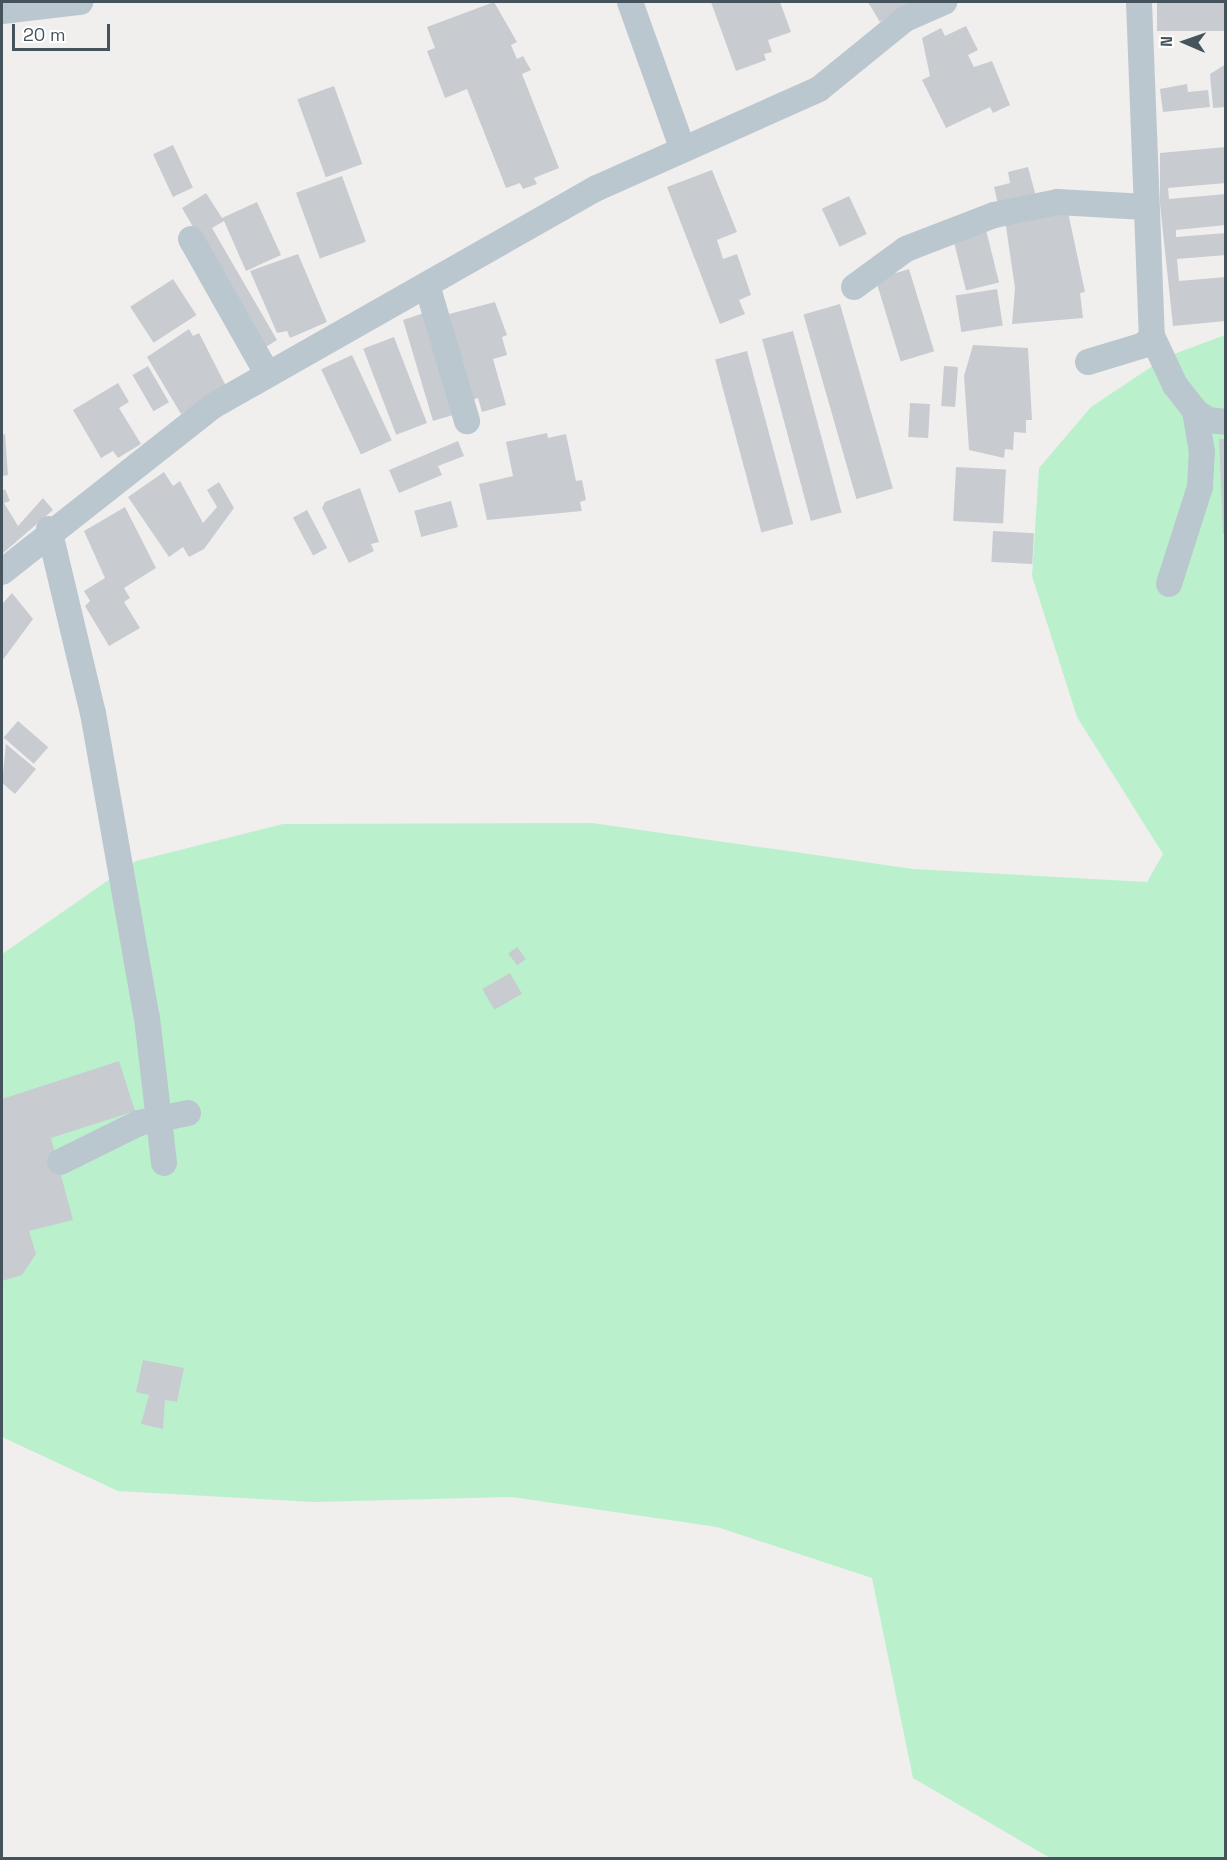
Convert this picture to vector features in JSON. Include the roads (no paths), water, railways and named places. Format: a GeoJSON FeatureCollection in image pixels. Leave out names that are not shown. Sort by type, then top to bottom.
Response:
{"type":"FeatureCollection","features":[{"type":"Feature","properties":{"kind":"street"},"geometry":{"type":"LineString","coordinates":[[2,11],[80,2]]}},
{"type":"Feature","properties":{"kind":"street"},"geometry":{"type":"LineString","coordinates":[[630,2],[683,150]]}},
{"type":"Feature","properties":{"kind":"street"},"geometry":{"type":"LineString","coordinates":[[2,572],[49,529],[213,406],[597,189],[819,88],[905,19],[944,2]]}},
{"type":"Feature","properties":{"kind":"street"},"geometry":{"type":"LineString","coordinates":[[1139,2],[1145,64],[1145,207],[1152,336],[1175,385],[1195,411],[1208,420],[1226,422]]}},
{"type":"Feature","properties":{"kind":"street"},"geometry":{"type":"LineString","coordinates":[[854,287],[906,249],[994,214],[1058,202],[1145,207]]}},
{"type":"Feature","properties":{"kind":"street"},"geometry":{"type":"LineString","coordinates":[[191,239],[268,375]]}},
{"type":"Feature","properties":{"kind":"street"},"geometry":{"type":"LineString","coordinates":[[427,285],[466,421]]}},
{"type":"Feature","properties":{"kind":"street"},"geometry":{"type":"LineString","coordinates":[[1088,362],[1144,345],[1152,336]]}},
{"type":"Feature","properties":{"kind":"street"},"geometry":{"type":"LineString","coordinates":[[1169,584],[1200,487],[1202,452],[1195,411]]}},
{"type":"Feature","properties":{"kind":"street"},"geometry":{"type":"LineString","coordinates":[[49,529],[93,713],[159,1117],[164,1162]]}},
{"type":"Feature","properties":{"kind":"street"},"geometry":{"type":"LineString","coordinates":[[60,1161],[159,1117],[188,1113]]}}]}
